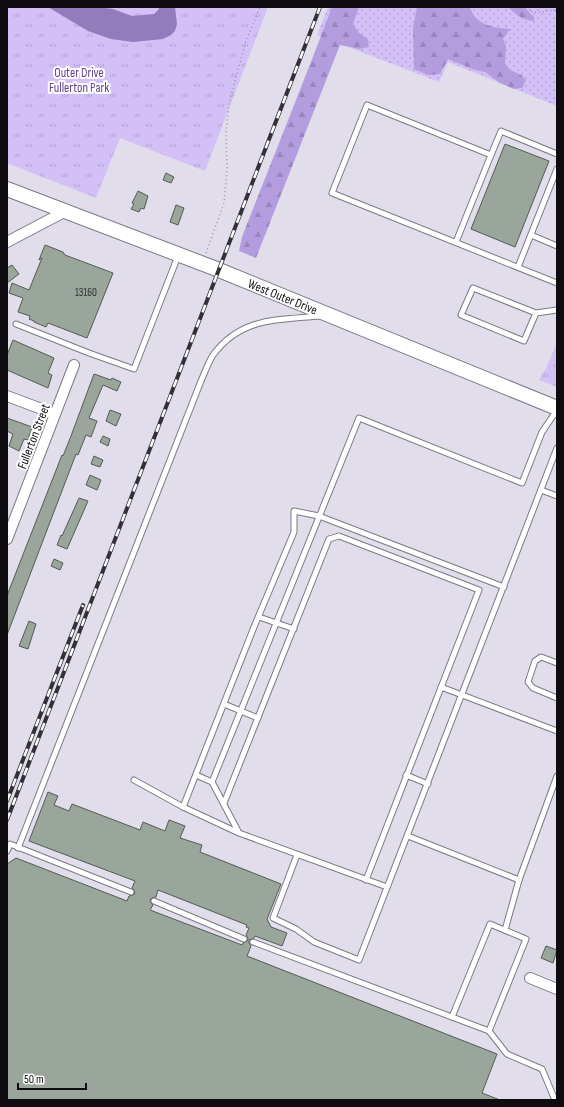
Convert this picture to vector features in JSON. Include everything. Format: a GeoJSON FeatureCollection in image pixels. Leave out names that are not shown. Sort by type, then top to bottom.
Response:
{"type":"FeatureCollection","features":[{"type":"Feature","properties":{"kind":"main road","name":"West Outer Drive"},"geometry":{"type":"LineString","coordinates":[[7,189],[202,264],[557,409]]}},
{"type":"Feature","properties":{"kind":"street"},"geometry":{"type":"LineString","coordinates":[[7,242],[64,212]]}},
{"type":"Feature","properties":{"kind":"street","name":"Fullerton Street"},"geometry":{"type":"LineString","coordinates":[[7,539],[11,515],[55,414],[74,365]]}},
{"type":"Feature","properties":{"kind":"street"},"geometry":{"type":"LineString","coordinates":[[7,396],[55,414]]}},
{"type":"Feature","properties":{"kind":"street"},"geometry":{"type":"LineString","coordinates":[[530,978],[557,989]]}},
{"type":"Feature","properties":{"kind":"lane"},"geometry":{"type":"LineString","coordinates":[[491,155],[367,106],[332,193],[557,283]]}},
{"type":"Feature","properties":{"kind":"lane"},"geometry":{"type":"LineString","coordinates":[[456,242],[501,131],[557,154]]}},
{"type":"Feature","properties":{"kind":"lane"},"geometry":{"type":"LineString","coordinates":[[518,267],[557,169]]}},
{"type":"Feature","properties":{"kind":"lane"},"geometry":{"type":"LineString","coordinates":[[531,234],[557,246]]}},
{"type":"Feature","properties":{"kind":"lane"},"geometry":{"type":"LineString","coordinates":[[16,324],[89,353],[134,368],[179,255]]}},
{"type":"Feature","properties":{"kind":"lane"},"geometry":{"type":"LineString","coordinates":[[536,313],[524,341],[461,315],[473,288],[536,313],[557,310]]}},
{"type":"Feature","properties":{"kind":"lane"},"geometry":{"type":"LineString","coordinates":[[18,848],[201,381],[213,356],[240,330],[255,324],[268,320],[329,315]]}},
{"type":"Feature","properties":{"kind":"lane"},"geometry":{"type":"LineString","coordinates":[[212,782],[359,418],[522,483],[542,432],[557,409]]}},
{"type":"Feature","properties":{"kind":"lane"},"geometry":{"type":"LineString","coordinates":[[298,855],[273,918],[296,929],[314,942],[359,960],[557,448]]}},
{"type":"Feature","properties":{"kind":"lane"},"geometry":{"type":"LineString","coordinates":[[541,490],[557,496]]}},
{"type":"Feature","properties":{"kind":"lane"},"geometry":{"type":"LineString","coordinates":[[183,807],[294,532],[294,511],[319,516],[504,587]]}},
{"type":"Feature","properties":{"kind":"lane"},"geometry":{"type":"LineString","coordinates":[[224,803],[329,539],[339,536],[479,590],[366,880]]}},
{"type":"Feature","properties":{"kind":"lane"},"geometry":{"type":"LineString","coordinates":[[259,617],[294,629]]}},
{"type":"Feature","properties":{"kind":"lane"},"geometry":{"type":"LineString","coordinates":[[557,663],[541,657],[535,661],[528,682],[533,688],[557,698]]}},
{"type":"Feature","properties":{"kind":"lane"},"geometry":{"type":"LineString","coordinates":[[441,687],[557,731]]}},
{"type":"Feature","properties":{"kind":"lane"},"geometry":{"type":"LineString","coordinates":[[224,704],[258,718]]}},
{"type":"Feature","properties":{"kind":"lane"},"geometry":{"type":"LineString","coordinates":[[196,775],[212,782],[239,833]]}},
{"type":"Feature","properties":{"kind":"lane"},"geometry":{"type":"LineString","coordinates":[[406,775],[428,784]]}},
{"type":"Feature","properties":{"kind":"lane"},"geometry":{"type":"LineString","coordinates":[[505,930],[519,880],[557,776]]}},
{"type":"Feature","properties":{"kind":"lane"},"geometry":{"type":"LineString","coordinates":[[134,780],[183,807],[239,833],[387,887]]}},
{"type":"Feature","properties":{"kind":"lane"},"geometry":{"type":"LineString","coordinates":[[408,836],[519,880]]}},
{"type":"Feature","properties":{"kind":"lane"},"geometry":{"type":"LineString","coordinates":[[7,851],[10,844],[131,892]]}},
{"type":"Feature","properties":{"kind":"lane"},"geometry":{"type":"LineString","coordinates":[[154,901],[244,939]]}},
{"type":"Feature","properties":{"kind":"lane"},"geometry":{"type":"LineString","coordinates":[[452,1017],[490,924],[526,939],[489,1031]]}},
{"type":"Feature","properties":{"kind":"lane"},"geometry":{"type":"LineString","coordinates":[[252,942],[489,1031],[507,1054],[542,1069],[555,1100]]}},
{"type":"Feature","properties":{"kind":"path"},"geometry":{"type":"LineString","coordinates":[[202,264],[224,203],[227,170],[226,130],[230,99],[246,41],[260,7]]}},
{"type":"Feature","properties":{"kind":"path"},"geometry":{"type":"LineString","coordinates":[[531,7],[531,11],[536,14],[553,10],[557,11]]}},
{"type":"Feature","properties":{"kind":"green space","name":"Outer Drive Fullerton Park"},"geometry":{"type":"Polygon","coordinates":[[[7,7],[268,7],[205,171],[120,138],[96,198],[7,163],[7,7]]]}},
{"type":"Feature","properties":{"kind":"green space"},"geometry":{"type":"Polygon","coordinates":[[[328,7],[557,7],[557,106],[448,62],[439,82],[317,35],[328,7]]]}},
{"type":"Feature","properties":{"kind":"green space"},"geometry":{"type":"Polygon","coordinates":[[[332,7],[359,7],[353,24],[359,33],[368,39],[369,47],[359,49],[340,45],[256,258],[239,251],[242,237],[332,7]]]}},
{"type":"Feature","properties":{"kind":"green space"},"geometry":{"type":"Polygon","coordinates":[[[417,7],[470,7],[472,13],[481,22],[498,28],[510,29],[503,39],[506,46],[505,63],[510,70],[521,75],[526,80],[522,88],[514,89],[500,83],[485,72],[475,70],[448,59],[440,74],[428,75],[414,69],[413,28],[417,7]]]}},
{"type":"Feature","properties":{"kind":"green space"},"geometry":{"type":"Polygon","coordinates":[[[508,7],[526,7],[526,9],[534,17],[534,21],[526,20],[520,17],[508,7]]]}},
{"type":"Feature","properties":{"kind":"green space"},"geometry":{"type":"Polygon","coordinates":[[[557,343],[557,387],[539,380],[557,343]]]}},
{"type":"Feature","properties":{"kind":"shaded area"},"geometry":{"type":"Polygon","coordinates":[[[48,7],[97,7],[113,9],[132,16],[154,14],[159,7],[175,7],[177,24],[175,31],[163,39],[133,42],[111,39],[88,31],[48,7]]]}},
{"type":"Feature","properties":{"kind":"building"},"geometry":{"type":"Polygon","coordinates":[[[505,144],[549,161],[515,247],[471,229],[505,144]]]}},
{"type":"Feature","properties":{"kind":"building"},"geometry":{"type":"Polygon","coordinates":[[[166,173],[174,177],[171,183],[163,180],[166,173]]]}},
{"type":"Feature","properties":{"kind":"building"},"geometry":{"type":"Polygon","coordinates":[[[138,191],[148,196],[144,209],[141,208],[139,212],[131,209],[134,204],[132,203],[138,191]]]}},
{"type":"Feature","properties":{"kind":"building"},"geometry":{"type":"Polygon","coordinates":[[[176,205],[184,208],[178,225],[170,222],[176,205]]]}},
{"type":"Feature","properties":{"kind":"building"},"geometry":{"type":"Polygon","coordinates":[[[45,245],[63,252],[65,255],[113,273],[87,338],[48,323],[46,327],[34,322],[29,319],[30,316],[18,312],[23,298],[9,293],[12,283],[29,290],[42,258],[39,260],[45,245]]]}},
{"type":"Feature","properties":{"kind":"building"},"geometry":{"type":"Polygon","coordinates":[[[12,265],[19,274],[7,283],[7,268],[12,265]]]}},
{"type":"Feature","properties":{"kind":"building"},"geometry":{"type":"Polygon","coordinates":[[[13,340],[54,358],[48,373],[52,375],[48,388],[7,370],[7,355],[13,340]]]}},
{"type":"Feature","properties":{"kind":"building"},"geometry":{"type":"Polygon","coordinates":[[[94,374],[111,380],[112,378],[121,382],[117,391],[103,385],[89,418],[97,421],[91,437],[86,435],[78,455],[76,454],[7,635],[8,593],[62,455],[63,456],[71,436],[94,374]]]}},
{"type":"Feature","properties":{"kind":"building"},"geometry":{"type":"Polygon","coordinates":[[[110,410],[121,414],[116,426],[106,421],[110,410]]]}},
{"type":"Feature","properties":{"kind":"building"},"geometry":{"type":"Polygon","coordinates":[[[7,418],[32,427],[28,440],[24,439],[19,451],[9,446],[13,434],[7,431],[7,418]]]}},
{"type":"Feature","properties":{"kind":"building"},"geometry":{"type":"Polygon","coordinates":[[[103,436],[110,439],[108,446],[100,442],[103,436]]]}},
{"type":"Feature","properties":{"kind":"building"},"geometry":{"type":"Polygon","coordinates":[[[94,456],[103,460],[100,467],[91,464],[94,456]]]}},
{"type":"Feature","properties":{"kind":"building"},"geometry":{"type":"Polygon","coordinates":[[[90,475],[101,480],[97,490],[86,485],[90,475]]]}},
{"type":"Feature","properties":{"kind":"building"},"geometry":{"type":"Polygon","coordinates":[[[79,498],[88,501],[67,549],[57,545],[79,498]]]}},
{"type":"Feature","properties":{"kind":"building"},"geometry":{"type":"Polygon","coordinates":[[[54,559],[63,563],[60,570],[51,566],[54,559]]]}},
{"type":"Feature","properties":{"kind":"building"},"geometry":{"type":"Polygon","coordinates":[[[29,621],[36,624],[28,649],[19,646],[29,621]]]}},
{"type":"Feature","properties":{"kind":"building"},"geometry":{"type":"Polygon","coordinates":[[[48,792],[58,796],[54,805],[69,811],[72,804],[140,830],[143,822],[165,831],[169,820],[185,826],[180,838],[202,845],[200,852],[281,884],[267,919],[271,927],[287,933],[282,946],[255,936],[249,940],[251,946],[247,956],[497,1054],[482,1093],[500,1100],[7,1100],[7,864],[16,858],[127,901],[129,896],[135,893],[132,888],[135,881],[29,841],[48,792]],[[158,890],[156,897],[150,900],[153,905],[150,910],[242,945],[248,938],[246,935],[249,928],[246,927],[247,925],[158,890]]]}},
{"type":"Feature","properties":{"kind":"building"},"geometry":{"type":"Polygon","coordinates":[[[546,946],[557,950],[553,963],[541,958],[546,946]]]}},
{"type":"Feature","properties":{"kind":"railway"},"geometry":{"type":"LineString","coordinates":[[7,820],[320,7]]}},
{"type":"Feature","properties":{"kind":"railway"},"geometry":{"type":"LineString","coordinates":[[7,801],[83,605]]}}]}
